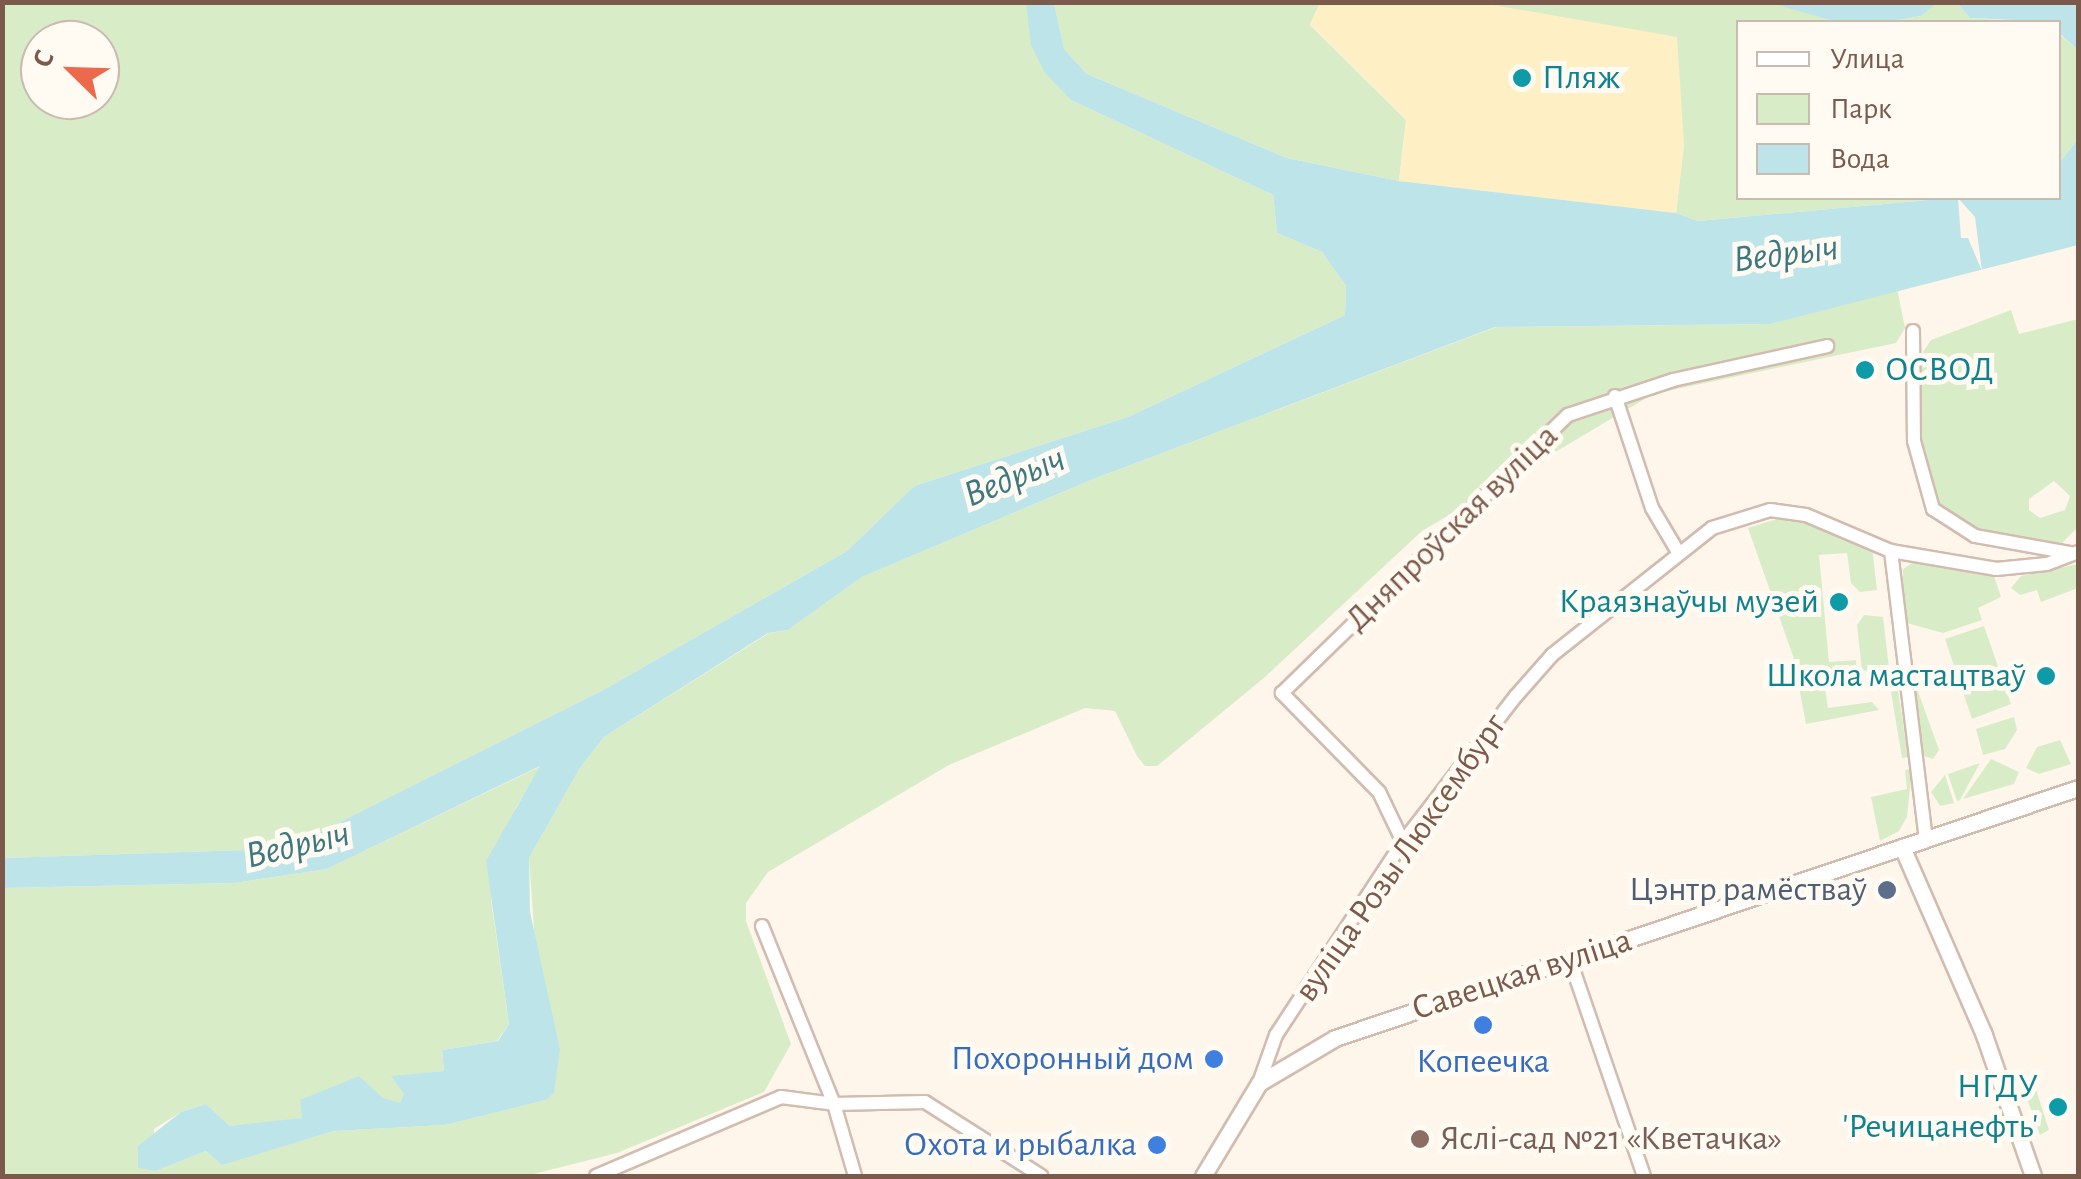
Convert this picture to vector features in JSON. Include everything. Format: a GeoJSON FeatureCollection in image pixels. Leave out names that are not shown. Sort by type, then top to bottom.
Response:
{"type":"FeatureCollection","features":[{"type":"Feature","properties":{"kind":"street"},"geometry":{"type":"LineString","coordinates":[[1914,331],[1914,440],[1933,509],[1976,536],[2076,552]]}},
{"type":"Feature","properties":{"kind":"street","name":"Дняпроўская вуліца"},"geometry":{"type":"LineString","coordinates":[[1403,842],[1379,792],[1282,693],[1568,415],[1615,396],[1827,346]]}},
{"type":"Feature","properties":{"kind":"street"},"geometry":{"type":"LineString","coordinates":[[1615,396],[1652,508],[1678,552]]}},
{"type":"Feature","properties":{"kind":"street","name":"вуліца Розы Люксембург"},"geometry":{"type":"LineString","coordinates":[[1203,1176],[1258,1083],[1276,1035],[1403,842],[1552,655],[1678,552],[1712,528],[1770,510],[1806,515],[1890,551],[2016,570],[2076,552]]}},
{"type":"Feature","properties":{"kind":"street"},"geometry":{"type":"LineString","coordinates":[[1890,551],[1926,839]]}},
{"type":"Feature","properties":{"kind":"street","name":"Савецкая вуліца"},"geometry":{"type":"LineString","coordinates":[[1258,1083],[1335,1038],[2078,788]]}},
{"type":"Feature","properties":{"kind":"street"},"geometry":{"type":"LineString","coordinates":[[1902,847],[1984,1035],[2033,1176]]}},
{"type":"Feature","properties":{"kind":"street"},"geometry":{"type":"LineString","coordinates":[[762,926],[834,1104],[855,1176]]}},
{"type":"Feature","properties":{"kind":"street"},"geometry":{"type":"LineString","coordinates":[[1570,960],[1644,1176]]}},
{"type":"Feature","properties":{"kind":"street"},"geometry":{"type":"LineString","coordinates":[[596,1176],[780,1097],[834,1104],[925,1102],[1041,1176]]}},
{"type":"Feature","properties":{"kind":"green space"},"geometry":{"type":"Polygon","coordinates":[[[1937,2],[1957,3],[1970,18],[2003,20],[1898,20],[1921,16],[1937,2]]]}},
{"type":"Feature","properties":{"kind":"green space"},"geometry":{"type":"Polygon","coordinates":[[[2,3],[1026,3],[1071,100],[1273,195],[1277,233],[1322,252],[1346,286],[1345,315],[1128,417],[914,486],[847,551],[605,689],[312,836],[245,850],[3,858],[2,3]]]}},
{"type":"Feature","properties":{"kind":"green space"},"geometry":{"type":"Polygon","coordinates":[[[1054,3],[1320,3],[1310,25],[1406,120],[1399,181],[1287,158],[1087,74],[1064,49],[1054,3]]]}},
{"type":"Feature","properties":{"kind":"green space"},"geometry":{"type":"Polygon","coordinates":[[[1476,3],[1771,3],[1840,20],[1736,20],[1736,200],[1928,200],[1698,221],[1676,213],[1684,144],[1476,3]]]}},
{"type":"Feature","properties":{"kind":"green space"},"geometry":{"type":"Polygon","coordinates":[[[2061,36],[2078,50],[2078,139],[2061,160],[2061,36]]]}},
{"type":"Feature","properties":{"kind":"green space"},"geometry":{"type":"Polygon","coordinates":[[[1897,288],[1905,328],[1896,343],[1653,394],[1422,531],[1265,677],[1157,766],[1145,766],[1137,756],[1115,711],[1085,708],[949,765],[768,872],[746,903],[746,921],[791,1044],[764,1092],[617,1153],[526,1176],[3,1176],[2,888],[234,883],[327,869],[541,766],[515,809],[491,900],[509,1024],[497,1041],[442,1050],[444,1071],[392,1077],[405,1094],[401,1103],[300,1100],[303,1118],[257,1125],[230,1126],[206,1104],[181,1112],[154,1129],[156,1171],[206,1151],[223,1164],[334,1131],[445,1125],[546,1100],[529,858],[580,768],[604,737],[769,633],[788,630],[862,577],[1091,480],[1496,327],[1770,324],[1897,288]]]}},
{"type":"Feature","properties":{"kind":"green space"},"geometry":{"type":"Polygon","coordinates":[[[2011,310],[2019,334],[2078,319],[2078,527],[2062,543],[1983,535],[1935,507],[1918,439],[1923,352],[1931,340],[2011,310]],[[2054,481],[2029,499],[2029,510],[2040,518],[2065,510],[2070,496],[2054,481]]]}},
{"type":"Feature","properties":{"kind":"green space"},"geometry":{"type":"Polygon","coordinates":[[[1780,518],[1802,520],[1872,547],[1877,590],[1860,592],[1851,583],[1847,553],[1819,555],[1829,662],[1856,660],[1857,671],[1824,682],[1828,708],[1872,702],[1879,710],[1806,724],[1793,656],[1748,528],[1780,518]]]}},
{"type":"Feature","properties":{"kind":"green space"},"geometry":{"type":"Polygon","coordinates":[[[1912,563],[1947,565],[1994,576],[2001,597],[1978,608],[1982,620],[1943,633],[1903,622],[1903,569],[1912,563]]]}},
{"type":"Feature","properties":{"kind":"green space"},"geometry":{"type":"Polygon","coordinates":[[[2078,564],[2078,588],[2041,602],[2037,590],[2020,595],[2011,588],[2021,576],[2078,564]]]}},
{"type":"Feature","properties":{"kind":"green space"},"geometry":{"type":"Polygon","coordinates":[[[1864,615],[1883,617],[1889,668],[1883,674],[1862,670],[1857,625],[1864,615]]]}},
{"type":"Feature","properties":{"kind":"green space"},"geometry":{"type":"Polygon","coordinates":[[[1984,626],[2011,704],[1972,719],[1945,639],[1984,626]]]}},
{"type":"Feature","properties":{"kind":"green space"},"geometry":{"type":"Polygon","coordinates":[[[1909,666],[1939,750],[1933,759],[1921,755],[1909,666]]]}},
{"type":"Feature","properties":{"kind":"green space"},"geometry":{"type":"Polygon","coordinates":[[[1898,690],[1908,757],[1902,758],[1891,692],[1898,690]]]}},
{"type":"Feature","properties":{"kind":"green space"},"geometry":{"type":"Polygon","coordinates":[[[2014,717],[2017,730],[2005,749],[1983,755],[1976,729],[2014,717]]]}},
{"type":"Feature","properties":{"kind":"green space"},"geometry":{"type":"Polygon","coordinates":[[[2060,740],[2071,764],[2039,774],[2026,768],[2037,747],[2060,740]]]}},
{"type":"Feature","properties":{"kind":"green space"},"geometry":{"type":"Polygon","coordinates":[[[1991,759],[2019,772],[2014,784],[1963,799],[1991,759]]]}},
{"type":"Feature","properties":{"kind":"green space"},"geometry":{"type":"Polygon","coordinates":[[[1980,763],[1960,800],[1957,801],[1948,774],[1980,763]]]}},
{"type":"Feature","properties":{"kind":"green space"},"geometry":{"type":"Polygon","coordinates":[[[1912,769],[1907,817],[1899,831],[1880,841],[1871,797],[1907,789],[1905,770],[1912,769]]]}},
{"type":"Feature","properties":{"kind":"green space"},"geometry":{"type":"Polygon","coordinates":[[[1945,775],[1954,803],[1940,806],[1931,792],[1945,775]]]}},
{"type":"Feature","properties":{"kind":"green space"},"geometry":{"type":"Polygon","coordinates":[[[2035,1086],[2049,1130],[2040,1135],[2024,1090],[2035,1086]]]}},
{"type":"Feature","properties":{"kind":"sand","name":"Пляж"},"geometry":{"type":"Polygon","coordinates":[[[1476,2],[1677,37],[1684,144],[1676,213],[1399,181],[1406,120],[1310,24],[1320,3],[1476,2]]]}},
{"type":"Feature","properties":{"kind":"water","name":"Ведрыч"},"geometry":{"type":"Polygon","coordinates":[[[1026,3],[1054,3],[1064,49],[1087,74],[1287,158],[1399,181],[1676,213],[1698,221],[1928,200],[2061,200],[2061,160],[2078,139],[2078,245],[1770,324],[1495,327],[1091,480],[862,577],[788,630],[768,633],[604,737],[580,768],[529,858],[530,912],[560,1049],[554,1093],[546,1100],[445,1125],[334,1131],[222,1165],[206,1151],[156,1171],[138,1168],[138,1146],[181,1112],[206,1104],[230,1126],[302,1118],[300,1100],[359,1076],[383,1098],[400,1103],[404,1094],[391,1076],[444,1071],[442,1050],[498,1041],[509,1024],[486,861],[540,766],[327,869],[234,883],[3,888],[2,858],[245,850],[312,836],[605,689],[847,551],[914,486],[1128,417],[1345,315],[1346,286],[1322,252],[1277,233],[1273,195],[1071,100],[1045,73],[1031,45],[1026,3]]]}},
{"type":"Feature","properties":{"kind":"water"},"geometry":{"type":"Polygon","coordinates":[[[1771,3],[1937,3],[1921,16],[1898,20],[1830,20],[1771,3]]]}},
{"type":"Feature","properties":{"kind":"water"},"geometry":{"type":"Polygon","coordinates":[[[1957,3],[2078,3],[2078,50],[2061,35],[2061,20],[1970,18],[1957,3]]]}},
{"type":"Feature","properties":{"kind":"pier"},"geometry":{"type":"Polygon","coordinates":[[[1958,200],[1975,217],[1982,271],[1968,238],[1961,238],[1958,200]]]}},
{"type":"Feature","properties":{"kind":"place","name":"Пляж"},"geometry":{"type":"Point","coordinates":[1522,78]}},
{"type":"Feature","properties":{"kind":"place","name":"ОСВОД"},"geometry":{"type":"Point","coordinates":[1865,370]}},
{"type":"Feature","properties":{"kind":"place","name":"Краязнаўчы музей"},"geometry":{"type":"Point","coordinates":[1839,602]}},
{"type":"Feature","properties":{"kind":"place","name":"Школа мастацтваў"},"geometry":{"type":"Point","coordinates":[2046,676]}},
{"type":"Feature","properties":{"kind":"place","name":"Цэнтр рамёстваў"},"geometry":{"type":"Point","coordinates":[1887,890]}},
{"type":"Feature","properties":{"kind":"place","name":"Копеечка"},"geometry":{"type":"Point","coordinates":[1483,1025]}},
{"type":"Feature","properties":{"kind":"place","name":"Похоронный дом"},"geometry":{"type":"Point","coordinates":[1214,1059]}},
{"type":"Feature","properties":{"kind":"place","name":"НГДУ 'Речицанефть'"},"geometry":{"type":"Point","coordinates":[2058,1107]}},
{"type":"Feature","properties":{"kind":"place","name":"Яслі-сад №21 «Кветачка»"},"geometry":{"type":"Point","coordinates":[1420,1139]}},
{"type":"Feature","properties":{"kind":"place","name":"Охота и рыбалка"},"geometry":{"type":"Point","coordinates":[1157,1145]}}]}
